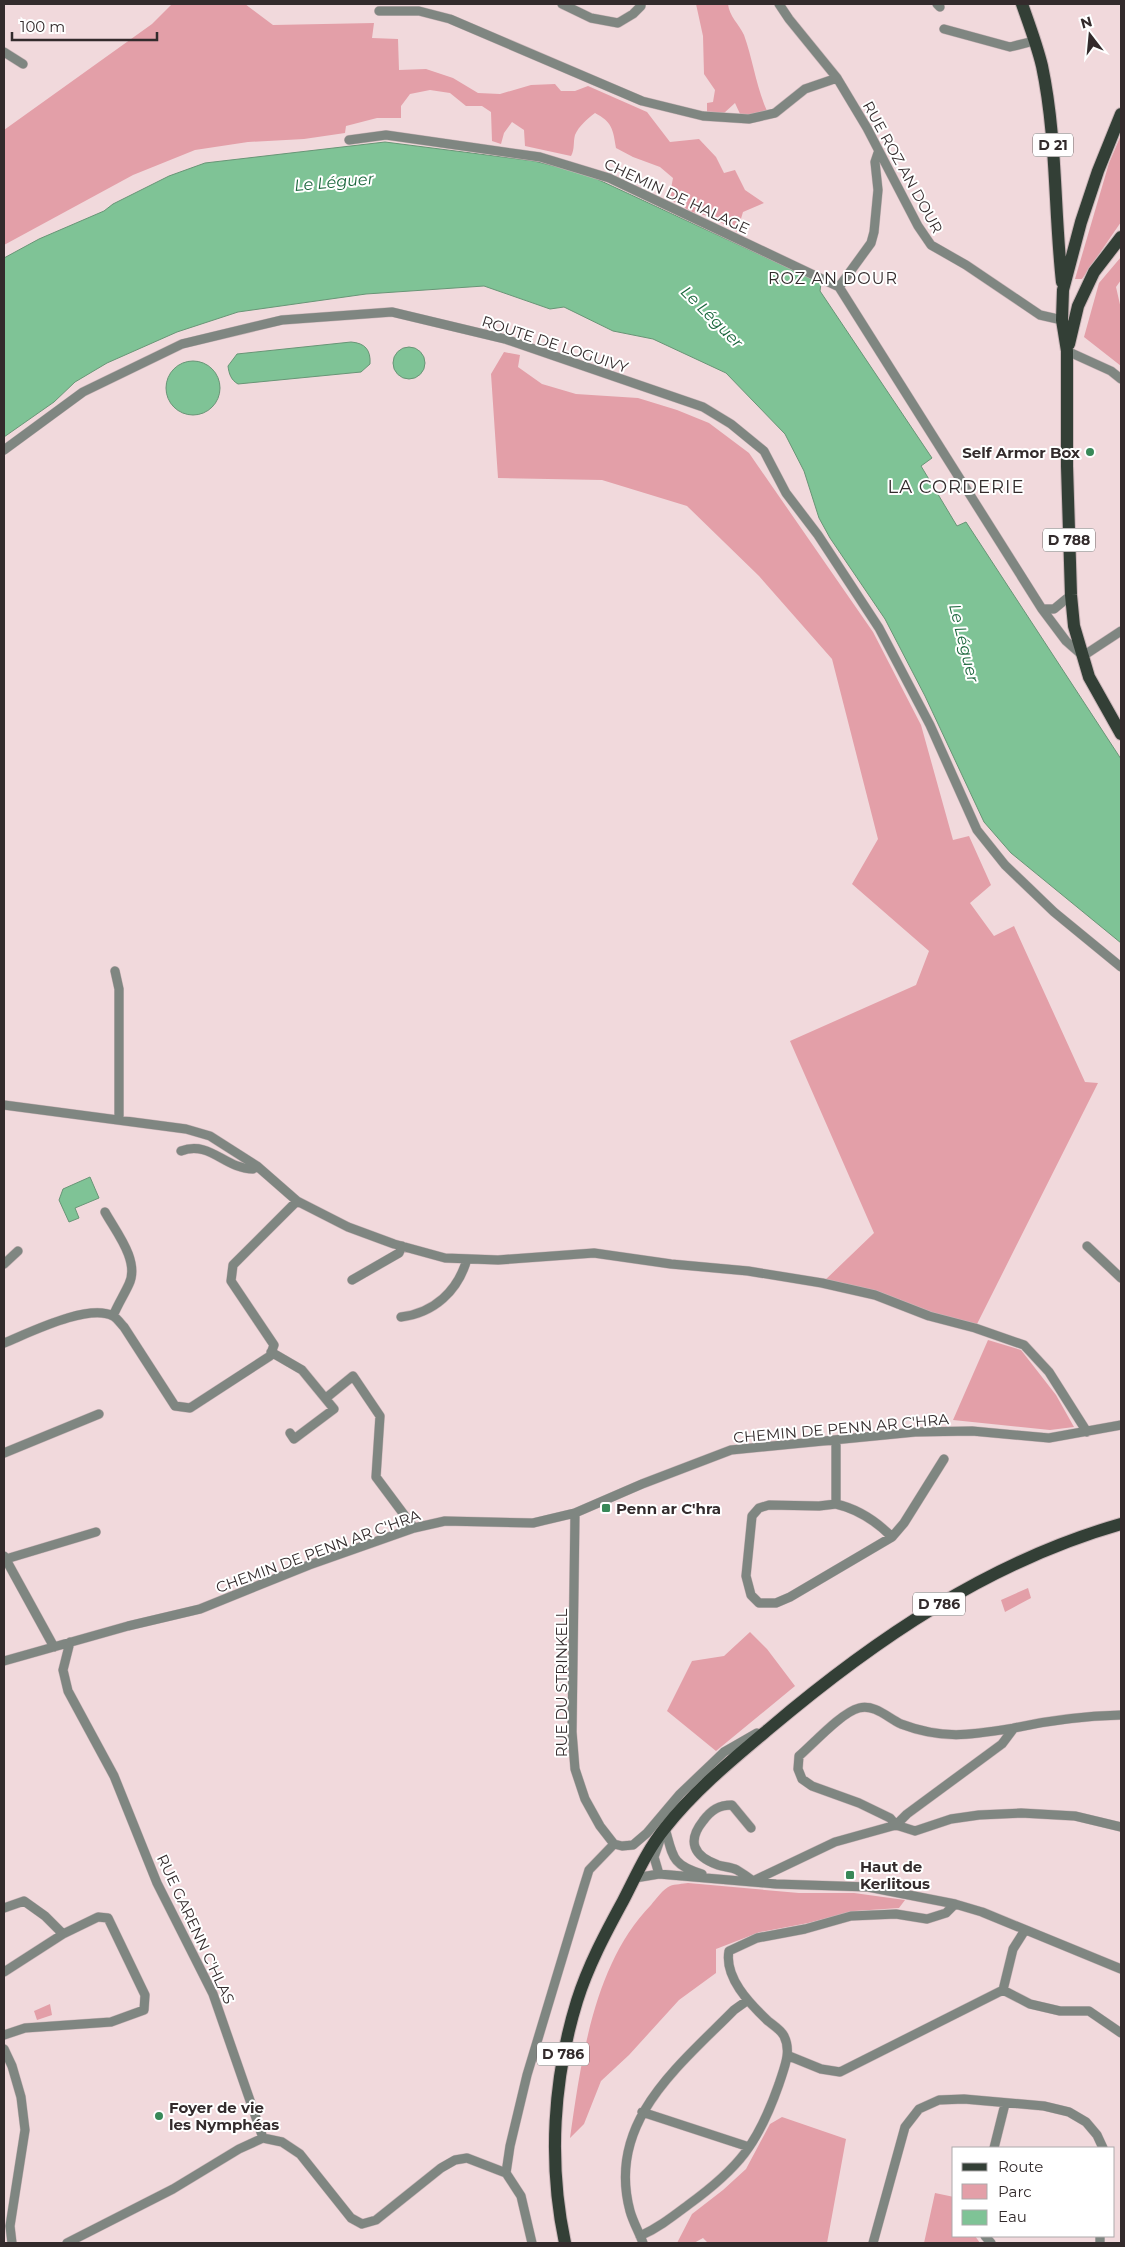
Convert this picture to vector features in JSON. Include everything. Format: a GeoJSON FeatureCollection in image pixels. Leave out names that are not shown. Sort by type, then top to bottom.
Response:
{"type":"FeatureCollection","features":[{"type":"Feature","properties":{"kind":"main road","name":"D 21"},"geometry":{"type":"LineString","coordinates":[[1022,4],[1042,65],[1051,122],[1055,167],[1057,234],[1063,290]]}},
{"type":"Feature","properties":{"kind":"main road","name":"D 788"},"geometry":{"type":"LineString","coordinates":[[1121,114],[1092,188],[1063,290],[1062,320],[1067,351],[1067,466],[1071,595],[1074,626],[1089,677],[1121,734]]}},
{"type":"Feature","properties":{"kind":"main road"},"geometry":{"type":"LineString","coordinates":[[1067,351],[1078,306],[1094,272],[1121,237]]}},
{"type":"Feature","properties":{"kind":"main road","name":"D 786"},"geometry":{"type":"LineString","coordinates":[[565,2243],[557,2190],[555,2141],[564,2050],[578,1999],[597,1949],[645,1856],[665,1828],[718,1772],[777,1722],[859,1656],[912,1620],[1008,1566],[1054,1547],[1121,1524]]}},
{"type":"Feature","properties":{"kind":"street"},"geometry":{"type":"LineString","coordinates":[[562,4],[591,18],[618,23],[633,14],[641,4]]}},
{"type":"Feature","properties":{"kind":"street","name":"RUE ROZ AN DOUR"},"geometry":{"type":"LineString","coordinates":[[779,4],[837,78],[867,128],[878,153],[918,226],[931,245],[966,265],[1040,315],[1062,320]]}},
{"type":"Feature","properties":{"kind":"street"},"geometry":{"type":"LineString","coordinates":[[379,11],[419,11],[450,20],[642,101],[703,116],[750,119],[775,113],[805,89],[837,78]]}},
{"type":"Feature","properties":{"kind":"street"},"geometry":{"type":"LineString","coordinates":[[944,30],[1010,47],[1034,41]]}},
{"type":"Feature","properties":{"kind":"street"},"geometry":{"type":"LineString","coordinates":[[4,52],[23,64]]}},
{"type":"Feature","properties":{"kind":"street","name":"CHEMIN DE HALAGE"},"geometry":{"type":"LineString","coordinates":[[348,140],[386,136],[540,157],[609,178],[839,287]]}},
{"type":"Feature","properties":{"kind":"street"},"geometry":{"type":"LineString","coordinates":[[878,153],[875,162],[878,190],[874,232],[871,243],[839,287],[1042,609],[1066,641],[1083,656],[1121,631]]}},
{"type":"Feature","properties":{"kind":"street","name":"ROUTE DE LOGUIVY"},"geometry":{"type":"LineString","coordinates":[[4,450],[83,392],[182,344],[282,320],[392,312],[504,339],[703,407],[731,424],[764,451],[786,493],[818,535],[879,628],[930,725],[976,830],[1005,865],[1054,912],[1121,967]]}},
{"type":"Feature","properties":{"kind":"street"},"geometry":{"type":"LineString","coordinates":[[1067,351],[1112,371],[1121,379]]}},
{"type":"Feature","properties":{"kind":"street"},"geometry":{"type":"LineString","coordinates":[[1042,609],[1054,608],[1071,595]]}},
{"type":"Feature","properties":{"kind":"street"},"geometry":{"type":"LineString","coordinates":[[115,971],[120,998],[119,1120]]}},
{"type":"Feature","properties":{"kind":"street"},"geometry":{"type":"LineString","coordinates":[[4,1105],[186,1130],[210,1136],[257,1166],[297,1200],[348,1226],[402,1246],[445,1258],[498,1260],[594,1253],[671,1264],[748,1271],[822,1283],[875,1295],[928,1316],[975,1328],[1024,1345],[1049,1372],[1087,1432]]}},
{"type":"Feature","properties":{"kind":"street"},"geometry":{"type":"LineString","coordinates":[[181,1151],[192,1147],[205,1150],[236,1167],[253,1169],[257,1166]]}},
{"type":"Feature","properties":{"kind":"street"},"geometry":{"type":"LineString","coordinates":[[290,1434],[294,1439],[334,1409],[302,1370],[272,1349],[231,1281],[233,1265],[297,1200]]}},
{"type":"Feature","properties":{"kind":"street"},"geometry":{"type":"LineString","coordinates":[[105,1212],[130,1258],[132,1267],[130,1283],[119,1300],[113,1316]]}},
{"type":"Feature","properties":{"kind":"street"},"geometry":{"type":"LineString","coordinates":[[352,1280],[399,1253],[402,1246]]}},
{"type":"Feature","properties":{"kind":"street"},"geometry":{"type":"LineString","coordinates":[[1087,1246],[1121,1278]]}},
{"type":"Feature","properties":{"kind":"street"},"geometry":{"type":"LineString","coordinates":[[4,1264],[18,1251]]}},
{"type":"Feature","properties":{"kind":"street"},"geometry":{"type":"LineString","coordinates":[[400,1316],[416,1315],[432,1307],[446,1296],[463,1274],[467,1259]]}},
{"type":"Feature","properties":{"kind":"street"},"geometry":{"type":"LineString","coordinates":[[4,1343],[80,1314],[97,1313],[113,1316],[124,1327],[175,1406],[190,1408],[270,1356],[272,1349]]}},
{"type":"Feature","properties":{"kind":"street"},"geometry":{"type":"LineString","coordinates":[[326,1398],[354,1376],[380,1416],[376,1477],[414,1528]]}},
{"type":"Feature","properties":{"kind":"street"},"geometry":{"type":"LineString","coordinates":[[4,1453],[99,1414]]}},
{"type":"Feature","properties":{"kind":"street","name":"CHEMIN DE PENN AR C'HRA"},"geometry":{"type":"LineString","coordinates":[[4,1661],[200,1609],[309,1565],[388,1539],[414,1528],[445,1521],[533,1523],[575,1513],[642,1484],[731,1450],[915,1432],[972,1431],[1049,1438],[1121,1426]]}},
{"type":"Feature","properties":{"kind":"street"},"geometry":{"type":"LineString","coordinates":[[836,1440],[836,1504]]}},
{"type":"Feature","properties":{"kind":"street"},"geometry":{"type":"LineString","coordinates":[[892,1537],[879,1524],[863,1514],[836,1504],[819,1506],[769,1505],[759,1508],[752,1516],[746,1576],[751,1595],[759,1603],[776,1603],[790,1597],[892,1537],[904,1523],[944,1459]]}},
{"type":"Feature","properties":{"kind":"street","name":"RUE DU STRINKELL"},"geometry":{"type":"LineString","coordinates":[[575,1513],[572,1732],[575,1769],[585,1799],[600,1826],[614,1844]]}},
{"type":"Feature","properties":{"kind":"street"},"geometry":{"type":"LineString","coordinates":[[54,1647],[5,1558],[96,1532]]}},
{"type":"Feature","properties":{"kind":"street","name":"RUE GARENN C'HLAS"},"geometry":{"type":"LineString","coordinates":[[70,1642],[63,1670],[68,1691],[114,1776],[157,1883],[213,1994],[263,2138]]}},
{"type":"Feature","properties":{"kind":"street"},"geometry":{"type":"LineString","coordinates":[[1121,1715],[1045,1720],[1014,1728],[966,1735],[936,1735],[900,1723],[873,1708],[860,1708],[848,1714],[799,1756],[798,1769],[802,1779],[812,1786],[859,1803],[890,1818],[896,1825],[915,1831],[951,1820],[979,1815],[1021,1813],[1075,1816],[1121,1827]]}},
{"type":"Feature","properties":{"kind":"street"},"geometry":{"type":"LineString","coordinates":[[506,2173],[510,2146],[527,2075],[589,1870],[614,1844],[622,1846],[633,1844],[648,1833],[680,1794],[724,1752],[777,1722]]}},
{"type":"Feature","properties":{"kind":"street"},"geometry":{"type":"LineString","coordinates":[[753,1881],[835,1842],[896,1825],[907,1814],[1002,1744],[1014,1728]]}},
{"type":"Feature","properties":{"kind":"street"},"geometry":{"type":"LineString","coordinates":[[751,1828],[732,1805],[720,1805],[707,1815],[694,1832],[693,1844],[700,1856],[715,1864],[736,1870],[753,1881]]}},
{"type":"Feature","properties":{"kind":"street"},"geometry":{"type":"LineString","coordinates":[[659,1874],[654,1857],[665,1828]]}},
{"type":"Feature","properties":{"kind":"street"},"geometry":{"type":"LineString","coordinates":[[665,1828],[673,1857],[684,1869],[715,1878]]}},
{"type":"Feature","properties":{"kind":"street"},"geometry":{"type":"LineString","coordinates":[[635,1878],[659,1874],[815,1886],[868,1887],[955,1904],[982,1912],[1121,1969]]}},
{"type":"Feature","properties":{"kind":"street"},"geometry":{"type":"LineString","coordinates":[[4,1909],[24,1901],[45,1916],[63,1934]]}},
{"type":"Feature","properties":{"kind":"street"},"geometry":{"type":"LineString","coordinates":[[748,2000],[734,2010],[658,2088],[642,2112],[631,2140],[626,2168],[630,2212],[642,2240],[718,2184],[742,2159],[762,2128],[788,2056],[783,2035],[748,2000],[730,1971],[727,1961],[729,1951],[757,1938],[805,1929],[852,1916],[896,1914],[927,1919],[946,1913],[955,1904]]}},
{"type":"Feature","properties":{"kind":"street"},"geometry":{"type":"LineString","coordinates":[[4,1972],[63,1934],[98,1917],[108,1918],[145,1995],[144,2010],[111,2022],[25,2028],[4,2035]]}},
{"type":"Feature","properties":{"kind":"street"},"geometry":{"type":"LineString","coordinates":[[788,2056],[821,2069],[840,2072],[1003,1990],[1013,1949],[1026,1930]]}},
{"type":"Feature","properties":{"kind":"street"},"geometry":{"type":"LineString","coordinates":[[1003,1990],[1030,2004],[1060,2011],[1089,2011],[1121,2033]]}},
{"type":"Feature","properties":{"kind":"street"},"geometry":{"type":"LineString","coordinates":[[4,2049],[12,2066],[21,2096],[25,2130],[10,2226],[12,2243]]}},
{"type":"Feature","properties":{"kind":"street"},"geometry":{"type":"LineString","coordinates":[[873,2243],[905,2127],[919,2109],[939,2100],[964,2099],[1044,2106],[1069,2112],[1086,2122],[1097,2135],[1103,2147]]}},
{"type":"Feature","properties":{"kind":"street"},"geometry":{"type":"LineString","coordinates":[[994,2147],[1006,2104]]}},
{"type":"Feature","properties":{"kind":"street"},"geometry":{"type":"LineString","coordinates":[[642,2112],[750,2148]]}},
{"type":"Feature","properties":{"kind":"street"},"geometry":{"type":"LineString","coordinates":[[67,2243],[173,2189],[239,2149],[263,2138],[282,2142],[300,2154],[351,2218],[362,2224],[376,2220],[441,2168],[455,2160],[467,2158],[506,2173],[521,2196],[532,2243]]}},
{"type":"Feature","properties":{"kind":"green space"},"geometry":{"type":"Polygon","coordinates":[[[245,4],[273,25],[374,23],[372,38],[398,39],[399,70],[426,69],[453,78],[478,93],[500,94],[531,85],[555,84],[561,91],[575,91],[588,86],[647,112],[670,142],[699,139],[716,157],[724,173],[735,170],[745,190],[764,203],[743,212],[737,232],[712,217],[692,212],[669,199],[673,178],[660,167],[633,157],[616,148],[611,127],[595,113],[575,135],[571,156],[525,146],[524,130],[512,122],[504,133],[501,144],[492,141],[491,112],[482,106],[466,106],[450,93],[430,90],[410,94],[401,106],[401,118],[377,118],[346,126],[345,133],[304,139],[248,142],[195,150],[133,175],[4,245],[4,130],[152,24],[171,5],[245,4]]]}},
{"type":"Feature","properties":{"kind":"green space"},"geometry":{"type":"Polygon","coordinates":[[[696,4],[728,4],[732,16],[744,35],[767,111],[741,116],[735,103],[723,114],[707,112],[707,103],[713,102],[715,90],[704,74],[703,36],[696,4]]]}},
{"type":"Feature","properties":{"kind":"green space"},"geometry":{"type":"Polygon","coordinates":[[[1121,135],[1121,222],[1082,279],[1075,279],[1109,163],[1121,135]]]}},
{"type":"Feature","properties":{"kind":"green space"},"geometry":{"type":"Polygon","coordinates":[[[1121,257],[1121,280],[1116,287],[1121,309],[1121,366],[1084,337],[1099,283],[1121,257]]]}},
{"type":"Feature","properties":{"kind":"green space"},"geometry":{"type":"Polygon","coordinates":[[[504,352],[520,355],[518,367],[542,384],[576,394],[638,398],[677,410],[709,423],[749,453],[873,632],[921,725],[953,840],[969,836],[991,885],[970,903],[994,936],[1014,926],[1085,1082],[1098,1083],[975,1328],[822,1283],[874,1233],[790,1041],[916,985],[929,951],[852,884],[878,839],[832,659],[759,576],[687,506],[602,480],[498,478],[491,374],[504,352]]]}},
{"type":"Feature","properties":{"kind":"green space"},"geometry":{"type":"Polygon","coordinates":[[[988,1340],[1021,1350],[1056,1395],[1074,1427],[1050,1430],[953,1420],[988,1340]]]}},
{"type":"Feature","properties":{"kind":"green space"},"geometry":{"type":"Polygon","coordinates":[[[1028,1588],[1031,1598],[1005,1612],[1001,1600],[1028,1588]]]}},
{"type":"Feature","properties":{"kind":"green space"},"geometry":{"type":"Polygon","coordinates":[[[750,1632],[767,1649],[795,1686],[716,1751],[667,1711],[692,1661],[724,1656],[750,1632]]]}},
{"type":"Feature","properties":{"kind":"green space"},"geometry":{"type":"Polygon","coordinates":[[[688,1883],[799,1893],[854,1893],[905,1900],[899,1908],[855,1911],[808,1923],[760,1932],[716,1949],[716,1973],[679,2000],[629,2055],[601,2081],[584,2124],[570,2138],[579,2077],[593,2014],[603,1984],[616,1955],[632,1929],[667,1887],[688,1883]]]}},
{"type":"Feature","properties":{"kind":"green space"},"geometry":{"type":"Polygon","coordinates":[[[50,2004],[52,2015],[37,2020],[34,2011],[50,2004]]]}},
{"type":"Feature","properties":{"kind":"green space"},"geometry":{"type":"Polygon","coordinates":[[[782,2117],[846,2139],[827,2243],[708,2243],[703,2238],[694,2243],[677,2243],[692,2214],[746,2169],[770,2124],[782,2117]]]}},
{"type":"Feature","properties":{"kind":"green space"},"geometry":{"type":"Polygon","coordinates":[[[935,2193],[952,2197],[952,2237],[976,2237],[980,2243],[924,2243],[935,2193]]]}},
{"type":"Feature","properties":{"kind":"water","name":"Le Léguer"},"geometry":{"type":"Polygon","coordinates":[[[385,142],[534,161],[586,174],[821,283],[820,291],[932,458],[921,466],[957,526],[966,522],[1121,759],[1121,943],[1011,853],[984,822],[925,696],[885,619],[830,538],[819,518],[804,471],[785,434],[726,373],[653,339],[613,331],[564,307],[550,309],[484,286],[366,294],[238,312],[177,332],[107,363],[75,382],[54,402],[4,437],[4,258],[39,239],[104,211],[113,204],[169,176],[205,163],[385,142]]]}},
{"type":"Feature","properties":{"kind":"water"},"geometry":{"type":"Polygon","coordinates":[[[351,342],[360,344],[368,351],[370,364],[361,372],[238,384],[232,379],[229,372],[228,366],[237,354],[351,342]]]}},
{"type":"Feature","properties":{"kind":"water"},"geometry":{"type":"Polygon","coordinates":[[[409,347],[421,351],[425,363],[421,375],[409,379],[397,375],[393,363],[397,351],[409,347]]]}},
{"type":"Feature","properties":{"kind":"water"},"geometry":{"type":"Polygon","coordinates":[[[193,361],[203,363],[212,369],[218,378],[220,388],[218,398],[212,407],[203,413],[193,415],[183,413],[174,407],[168,398],[166,388],[168,378],[174,369],[183,363],[193,361]]]}},
{"type":"Feature","properties":{"kind":"water"},"geometry":{"type":"Polygon","coordinates":[[[90,1177],[99,1198],[75,1208],[79,1218],[69,1222],[59,1200],[63,1189],[90,1177]]]}},
{"type":"Feature","properties":{"kind":"place","name":"Self Armor Box"},"geometry":{"type":"Point","coordinates":[1090,452]}},
{"type":"Feature","properties":{"kind":"place","name":"Penn ar C'hra"},"geometry":{"type":"Point","coordinates":[606,1508]}},
{"type":"Feature","properties":{"kind":"place","name":"Haut de Kerlitous"},"geometry":{"type":"Point","coordinates":[850,1875]}},
{"type":"Feature","properties":{"kind":"place","name":"Foyer de vie les Nymphéas"},"geometry":{"type":"Point","coordinates":[159,2116]}},
{"type":"Feature","properties":{"kind":"district","name":"ROZ AN DOUR"},"geometry":{"type":"Point","coordinates":[833,278]}},
{"type":"Feature","properties":{"kind":"district","name":"LA CORDERIE"},"geometry":{"type":"Point","coordinates":[956,487]}}]}
